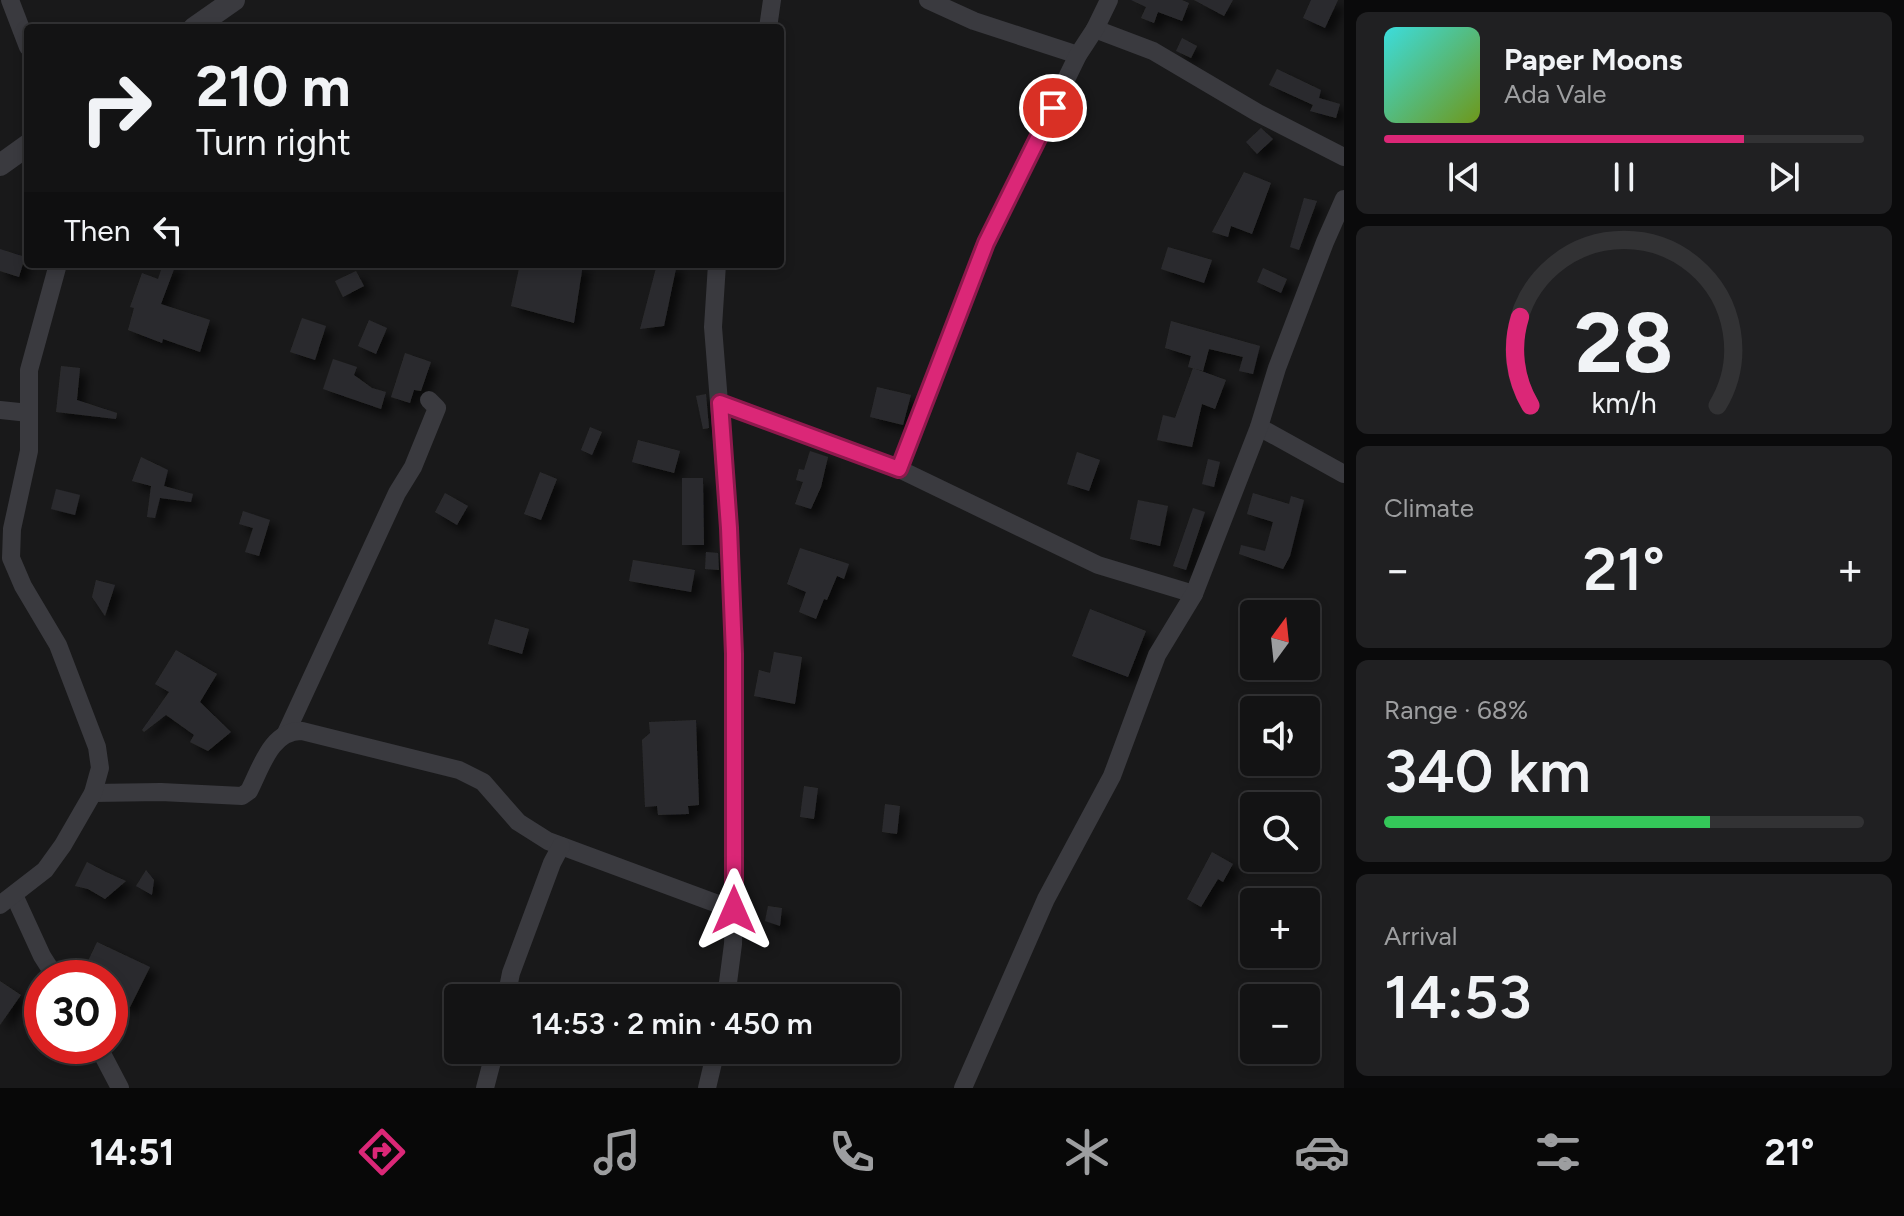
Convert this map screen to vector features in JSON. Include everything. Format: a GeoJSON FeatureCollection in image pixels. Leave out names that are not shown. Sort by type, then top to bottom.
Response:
{"type":"FeatureCollection","features":[{"type":"Feature","properties":{"kind":"street"},"geometry":{"type":"LineString","coordinates":[[10,0],[24,37]]}},
{"type":"Feature","properties":{"kind":"street"},"geometry":{"type":"LineString","coordinates":[[200,24],[234,0]]}},
{"type":"Feature","properties":{"kind":"street"},"geometry":{"type":"LineString","coordinates":[[769,24],[772,0]]}},
{"type":"Feature","properties":{"kind":"street"},"geometry":{"type":"LineString","coordinates":[[928,0],[974,21],[1078,55]]}},
{"type":"Feature","properties":{"kind":"street"},"geometry":{"type":"LineString","coordinates":[[899,469],[986,243],[1078,55],[1109,0]]}},
{"type":"Feature","properties":{"kind":"street"},"geometry":{"type":"LineString","coordinates":[[1095,29],[1153,51],[1258,113],[1344,157]]}},
{"type":"Feature","properties":{"kind":"street"},"geometry":{"type":"LineString","coordinates":[[0,165],[24,148]]}},
{"type":"Feature","properties":{"kind":"street"},"geometry":{"type":"LineString","coordinates":[[963,1088],[1046,899],[1112,776],[1157,655],[1194,594],[1259,427],[1277,368],[1344,199]]}},
{"type":"Feature","properties":{"kind":"street"},"geometry":{"type":"LineString","coordinates":[[45,960],[7,900],[45,870],[82,815],[93,793],[100,768],[97,747],[58,645],[23,586],[11,558],[12,529],[29,451],[29,370],[57,268]]}},
{"type":"Feature","properties":{"kind":"street"},"geometry":{"type":"LineString","coordinates":[[717,268],[713,327],[729,528],[734,654],[734,910],[728,984]]}},
{"type":"Feature","properties":{"kind":"street"},"geometry":{"type":"LineString","coordinates":[[93,793],[242,796],[249,791],[272,745],[286,733],[397,493],[413,467],[437,408],[429,400]]}},
{"type":"Feature","properties":{"kind":"street"},"geometry":{"type":"LineString","coordinates":[[720,403],[899,469],[1098,565],[1194,594]]}},
{"type":"Feature","properties":{"kind":"street"},"geometry":{"type":"LineString","coordinates":[[0,410],[29,413]]}},
{"type":"Feature","properties":{"kind":"street"},"geometry":{"type":"LineString","coordinates":[[1259,427],[1344,474]]}},
{"type":"Feature","properties":{"kind":"street"},"geometry":{"type":"LineString","coordinates":[[286,733],[302,731],[459,770],[483,782],[518,822],[548,841],[734,910]]}},
{"type":"Feature","properties":{"kind":"street"},"geometry":{"type":"LineString","coordinates":[[509,984],[552,863],[561,846]]}},
{"type":"Feature","properties":{"kind":"street"},"geometry":{"type":"LineString","coordinates":[[107,1064],[120,1088]]}},
{"type":"Feature","properties":{"kind":"street"},"geometry":{"type":"LineString","coordinates":[[485,1088],[491,1064]]}},
{"type":"Feature","properties":{"kind":"street"},"geometry":{"type":"LineString","coordinates":[[707,1088],[713,1064]]}},
{"type":"Feature","properties":{"kind":"building"},"geometry":{"type":"Polygon","coordinates":[[[1131,0],[1182,0],[1189,3],[1182,21],[1158,12],[1154,23],[1141,18],[1146,7],[1131,0]]]}},
{"type":"Feature","properties":{"kind":"building"},"geometry":{"type":"Polygon","coordinates":[[[1194,0],[1233,0],[1224,16],[1194,0]]]}},
{"type":"Feature","properties":{"kind":"building"},"geometry":{"type":"Polygon","coordinates":[[[1311,0],[1338,0],[1325,28],[1303,18],[1311,0]]]}},
{"type":"Feature","properties":{"kind":"building"},"geometry":{"type":"Polygon","coordinates":[[[1182,38],[1197,46],[1191,58],[1176,51],[1182,38]]]}},
{"type":"Feature","properties":{"kind":"building"},"geometry":{"type":"Polygon","coordinates":[[[1277,69],[1321,90],[1319,98],[1340,104],[1336,118],[1310,111],[1313,105],[1269,85],[1277,69]]]}},
{"type":"Feature","properties":{"kind":"building"},"geometry":{"type":"Polygon","coordinates":[[[1261,128],[1273,139],[1257,154],[1246,142],[1261,128]]]}},
{"type":"Feature","properties":{"kind":"building"},"geometry":{"type":"Polygon","coordinates":[[[1244,172],[1271,183],[1252,234],[1231,226],[1228,237],[1212,232],[1244,172]]]}},
{"type":"Feature","properties":{"kind":"building"},"geometry":{"type":"Polygon","coordinates":[[[1304,198],[1317,201],[1299,250],[1290,247],[1304,198]]]}},
{"type":"Feature","properties":{"kind":"building"},"geometry":{"type":"Polygon","coordinates":[[[1168,247],[1212,260],[1204,283],[1161,269],[1168,247]]]}},
{"type":"Feature","properties":{"kind":"building"},"geometry":{"type":"Polygon","coordinates":[[[0,249],[24,257],[19,277],[0,271],[0,249]]]}},
{"type":"Feature","properties":{"kind":"building"},"geometry":{"type":"Polygon","coordinates":[[[162,268],[174,268],[161,304],[210,320],[200,352],[163,339],[162,343],[128,330],[134,308],[130,307],[142,273],[158,279],[162,268]]]}},
{"type":"Feature","properties":{"kind":"building"},"geometry":{"type":"Polygon","coordinates":[[[519,268],[582,268],[574,323],[511,306],[519,268]]]}},
{"type":"Feature","properties":{"kind":"building"},"geometry":{"type":"Polygon","coordinates":[[[656,268],[676,268],[664,326],[640,329],[656,268]]]}},
{"type":"Feature","properties":{"kind":"building"},"geometry":{"type":"Polygon","coordinates":[[[1263,268],[1287,279],[1281,293],[1257,282],[1263,268]]]}},
{"type":"Feature","properties":{"kind":"building"},"geometry":{"type":"Polygon","coordinates":[[[356,271],[364,286],[343,297],[335,281],[356,271]]]}},
{"type":"Feature","properties":{"kind":"building"},"geometry":{"type":"Polygon","coordinates":[[[302,318],[326,326],[315,360],[290,352],[302,318]]]}},
{"type":"Feature","properties":{"kind":"building"},"geometry":{"type":"Polygon","coordinates":[[[369,320],[387,328],[376,354],[358,346],[369,320]]]}},
{"type":"Feature","properties":{"kind":"building"},"geometry":{"type":"Polygon","coordinates":[[[1171,321],[1260,346],[1253,374],[1239,371],[1243,357],[1209,349],[1203,371],[1188,367],[1191,356],[1165,348],[1171,321]]]}},
{"type":"Feature","properties":{"kind":"building"},"geometry":{"type":"Polygon","coordinates":[[[405,353],[431,362],[421,391],[414,390],[410,403],[391,397],[405,353]]]}},
{"type":"Feature","properties":{"kind":"building"},"geometry":{"type":"Polygon","coordinates":[[[333,359],[357,367],[354,375],[372,388],[386,392],[381,409],[323,389],[333,359]]]}},
{"type":"Feature","properties":{"kind":"building"},"geometry":{"type":"Polygon","coordinates":[[[61,366],[80,368],[77,400],[117,413],[116,419],[56,412],[61,366]]]}},
{"type":"Feature","properties":{"kind":"building"},"geometry":{"type":"Polygon","coordinates":[[[1193,368],[1226,380],[1215,409],[1202,404],[1192,447],[1157,440],[1163,415],[1175,418],[1193,368]]]}},
{"type":"Feature","properties":{"kind":"building"},"geometry":{"type":"Polygon","coordinates":[[[877,387],[911,395],[903,425],[870,417],[877,387]]]}},
{"type":"Feature","properties":{"kind":"building"},"geometry":{"type":"Polygon","coordinates":[[[706,394],[709,428],[703,429],[696,396],[706,394]]]}},
{"type":"Feature","properties":{"kind":"building"},"geometry":{"type":"Polygon","coordinates":[[[590,427],[602,432],[592,455],[581,450],[590,427]]]}},
{"type":"Feature","properties":{"kind":"building"},"geometry":{"type":"Polygon","coordinates":[[[638,440],[680,451],[674,473],[632,462],[638,440]]]}},
{"type":"Feature","properties":{"kind":"building"},"geometry":{"type":"Polygon","coordinates":[[[810,451],[828,457],[821,487],[811,509],[795,504],[803,482],[796,480],[799,469],[804,470],[810,451]]]}},
{"type":"Feature","properties":{"kind":"building"},"geometry":{"type":"Polygon","coordinates":[[[1077,452],[1100,460],[1089,491],[1067,484],[1077,452]]]}},
{"type":"Feature","properties":{"kind":"building"},"geometry":{"type":"Polygon","coordinates":[[[141,457],[168,470],[164,486],[193,494],[191,502],[160,498],[155,518],[147,517],[151,486],[132,481],[141,457]]]}},
{"type":"Feature","properties":{"kind":"building"},"geometry":{"type":"Polygon","coordinates":[[[1208,459],[1220,462],[1214,487],[1202,484],[1208,459]]]}},
{"type":"Feature","properties":{"kind":"building"},"geometry":{"type":"Polygon","coordinates":[[[540,472],[557,479],[541,520],[524,514],[540,472]]]}},
{"type":"Feature","properties":{"kind":"building"},"geometry":{"type":"Polygon","coordinates":[[[682,478],[703,478],[704,545],[682,545],[682,478]]]}},
{"type":"Feature","properties":{"kind":"building"},"geometry":{"type":"Polygon","coordinates":[[[56,489],[80,495],[75,515],[51,509],[56,489]]]}},
{"type":"Feature","properties":{"kind":"building"},"geometry":{"type":"Polygon","coordinates":[[[445,493],[468,506],[457,525],[435,512],[445,493]]]}},
{"type":"Feature","properties":{"kind":"building"},"geometry":{"type":"Polygon","coordinates":[[[1253,493],[1289,504],[1291,496],[1304,500],[1290,556],[1283,569],[1239,554],[1241,545],[1265,551],[1273,522],[1247,514],[1253,493]]]}},
{"type":"Feature","properties":{"kind":"building"},"geometry":{"type":"Polygon","coordinates":[[[1138,500],[1168,506],[1160,546],[1130,539],[1138,500]]]}},
{"type":"Feature","properties":{"kind":"building"},"geometry":{"type":"Polygon","coordinates":[[[1193,508],[1205,512],[1186,570],[1173,566],[1193,508]]]}},
{"type":"Feature","properties":{"kind":"building"},"geometry":{"type":"Polygon","coordinates":[[[243,511],[270,520],[259,556],[245,552],[253,528],[239,524],[243,511]]]}},
{"type":"Feature","properties":{"kind":"building"},"geometry":{"type":"Polygon","coordinates":[[[800,548],[849,564],[844,579],[837,576],[816,619],[799,612],[806,592],[787,584],[800,548]]]}},
{"type":"Feature","properties":{"kind":"building"},"geometry":{"type":"Polygon","coordinates":[[[706,552],[718,553],[719,570],[705,569],[706,552]]]}},
{"type":"Feature","properties":{"kind":"building"},"geometry":{"type":"Polygon","coordinates":[[[633,560],[695,570],[691,592],[629,581],[633,560]]]}},
{"type":"Feature","properties":{"kind":"building"},"geometry":{"type":"Polygon","coordinates":[[[96,580],[115,585],[105,616],[92,597],[96,580]]]}},
{"type":"Feature","properties":{"kind":"building"},"geometry":{"type":"Polygon","coordinates":[[[1090,609],[1146,631],[1128,677],[1072,656],[1090,609]]]}},
{"type":"Feature","properties":{"kind":"building"},"geometry":{"type":"Polygon","coordinates":[[[495,619],[529,629],[522,654],[488,644],[495,619]]]}},
{"type":"Feature","properties":{"kind":"building"},"geometry":{"type":"Polygon","coordinates":[[[176,650],[217,674],[200,702],[231,732],[208,751],[190,742],[194,735],[166,715],[144,732],[142,730],[169,692],[155,684],[176,650]]]}},
{"type":"Feature","properties":{"kind":"building"},"geometry":{"type":"Polygon","coordinates":[[[774,652],[802,657],[795,704],[754,696],[759,670],[770,673],[774,652]]]}},
{"type":"Feature","properties":{"kind":"building"},"geometry":{"type":"Polygon","coordinates":[[[696,720],[699,805],[688,806],[689,814],[658,815],[657,806],[645,807],[642,740],[650,733],[649,722],[696,720]]]}},
{"type":"Feature","properties":{"kind":"building"},"geometry":{"type":"Polygon","coordinates":[[[804,786],[818,788],[814,819],[800,817],[804,786]]]}},
{"type":"Feature","properties":{"kind":"building"},"geometry":{"type":"Polygon","coordinates":[[[885,804],[900,806],[897,834],[882,832],[885,804]]]}},
{"type":"Feature","properties":{"kind":"building"},"geometry":{"type":"Polygon","coordinates":[[[1212,852],[1233,864],[1223,882],[1218,879],[1201,907],[1187,899],[1212,852]]]}},
{"type":"Feature","properties":{"kind":"building"},"geometry":{"type":"Polygon","coordinates":[[[87,862],[126,881],[105,899],[88,889],[75,886],[87,862]]]}},
{"type":"Feature","properties":{"kind":"building"},"geometry":{"type":"Polygon","coordinates":[[[146,870],[154,880],[152,895],[136,886],[146,870]]]}},
{"type":"Feature","properties":{"kind":"building"},"geometry":{"type":"Polygon","coordinates":[[[768,906],[782,908],[780,926],[765,921],[768,906]]]}},
{"type":"Feature","properties":{"kind":"building"},"geometry":{"type":"Polygon","coordinates":[[[97,942],[150,967],[130,1007],[128,960],[88,960],[97,942]]]}},
{"type":"Feature","properties":{"kind":"building"},"geometry":{"type":"Polygon","coordinates":[[[0,981],[21,995],[0,1025],[0,981]]]}},
{"type":"Feature","properties":{"kind":"route"},"geometry":{"type":"LineString","coordinates":[[734,910],[734,654],[720,403],[899,469],[986,243],[1053,108]]}}]}
